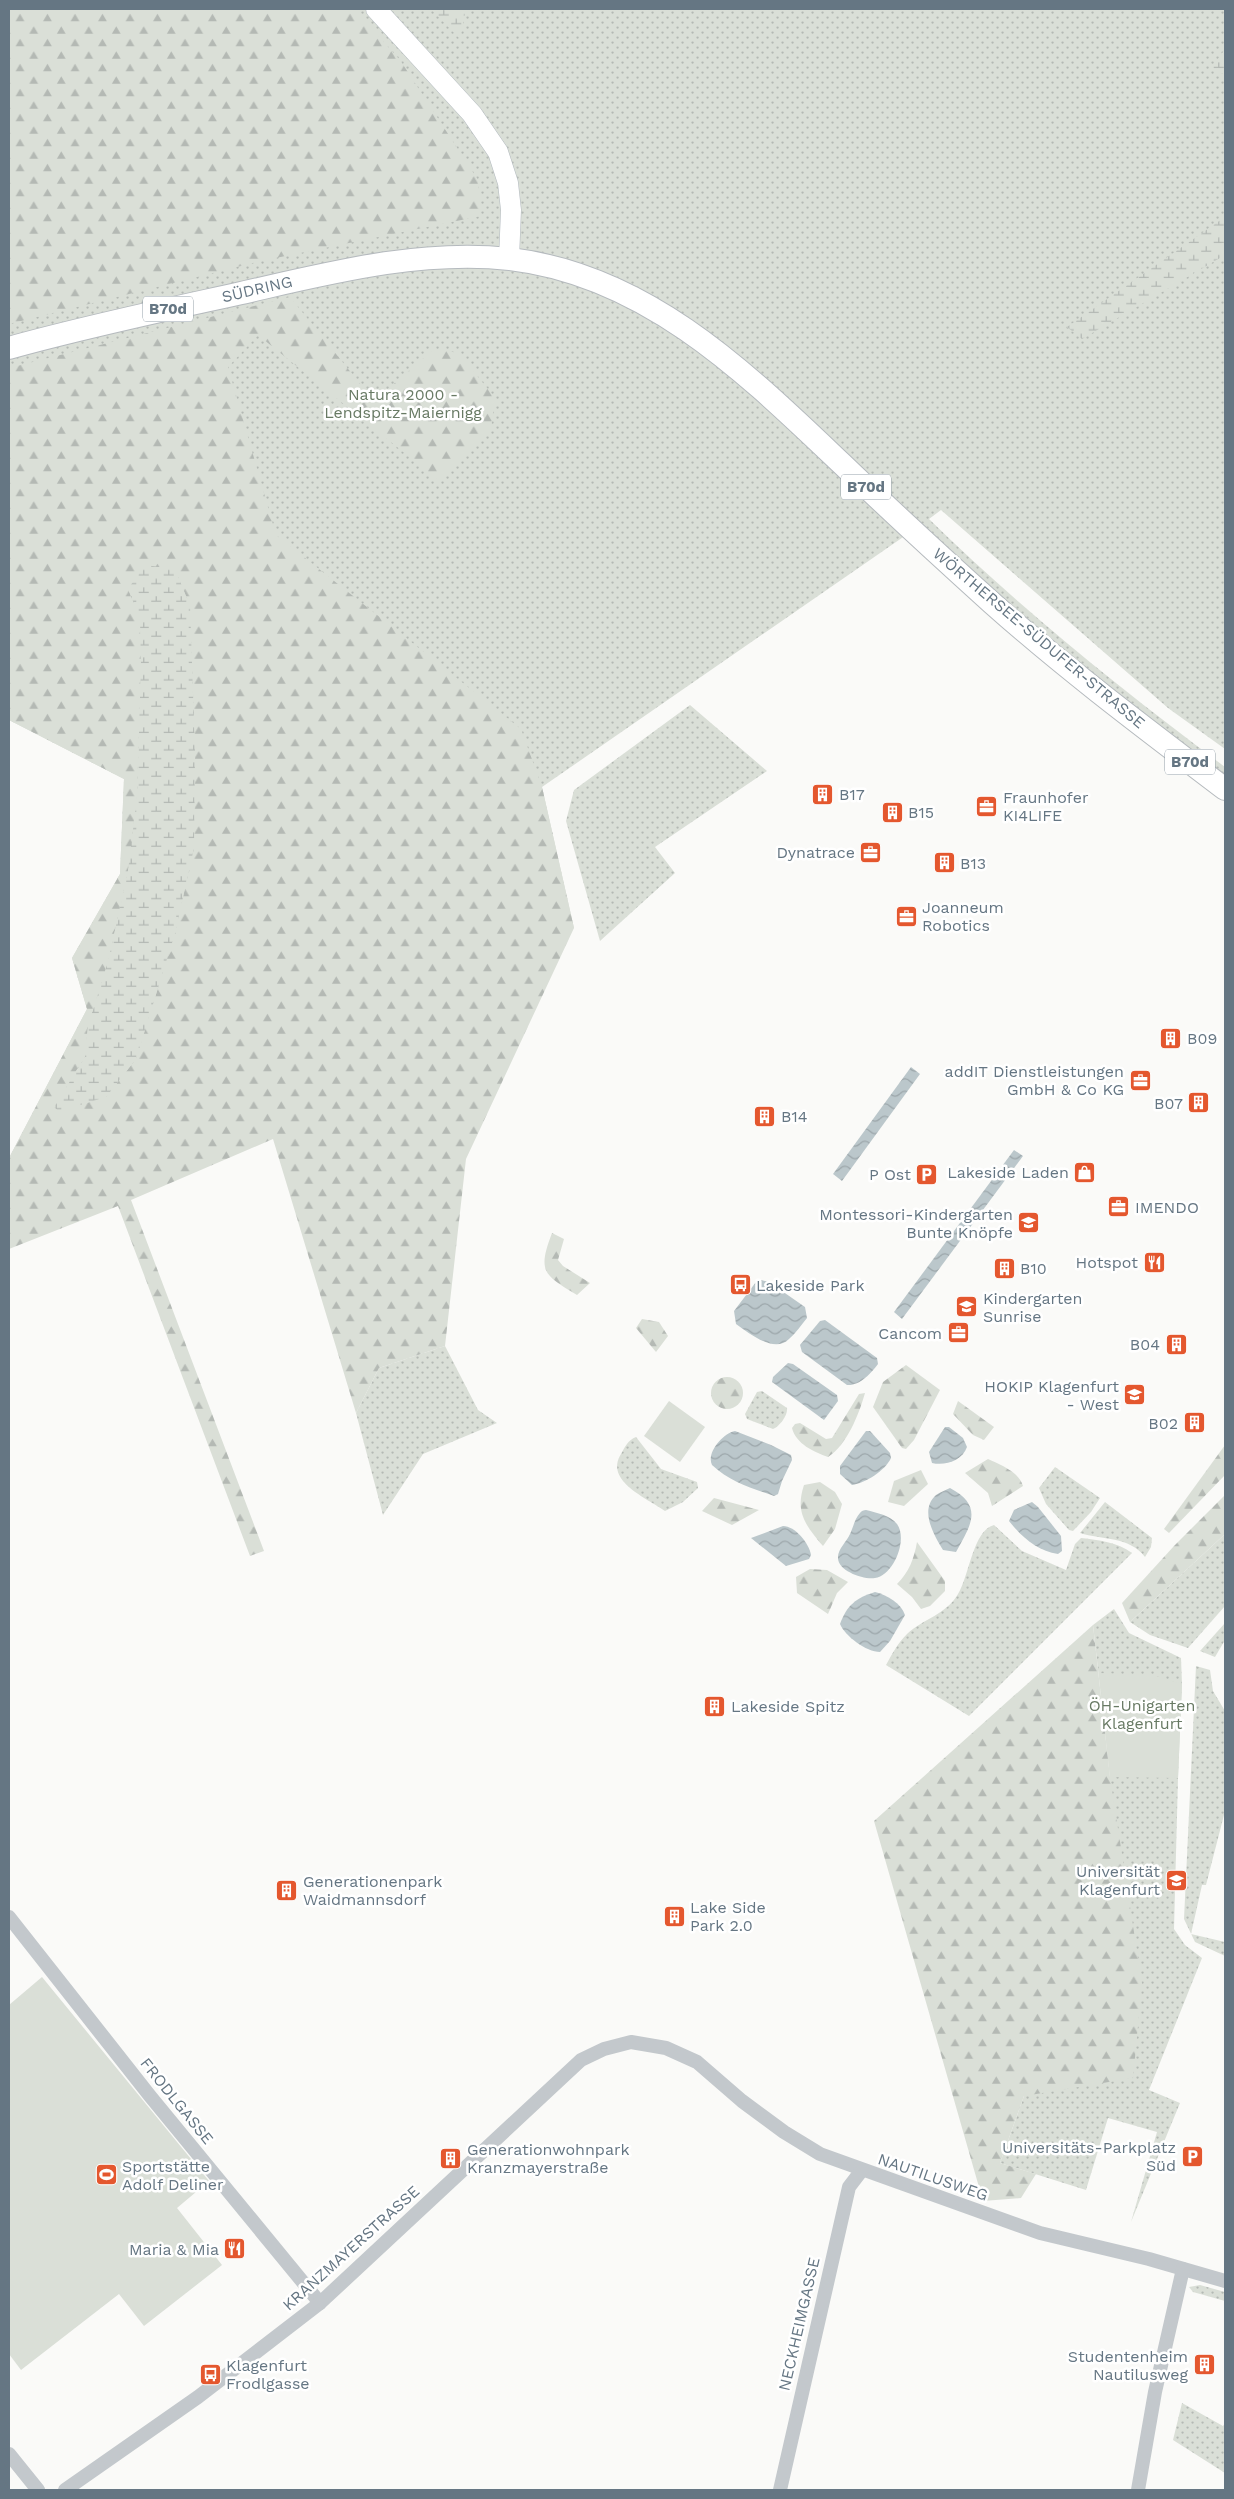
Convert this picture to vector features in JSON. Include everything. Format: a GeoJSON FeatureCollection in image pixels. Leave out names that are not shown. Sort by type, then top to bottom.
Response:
{"type":"FeatureCollection","features":[{"type":"Feature","properties":{"kind":"main road"},"geometry":{"type":"LineString","coordinates":[[376,9],[472,114],[498,152],[508,183],[510,201],[512,231],[509,259]]}},
{"type":"Feature","properties":{"kind":"main road","name":"SÜDRING"},"geometry":{"type":"LineString","coordinates":[[9,348],[65,333],[328,273],[399,262],[457,257],[509,259]]}},
{"type":"Feature","properties":{"kind":"main road","name":"WÖRTHERSEE-SÜDUFER-STRASSE"},"geometry":{"type":"LineString","coordinates":[[509,259],[553,266],[622,290],[670,317],[714,349],[792,416],[1004,614],[1132,718],[1225,789]]}},
{"type":"Feature","properties":{"kind":"street","name":"FRODLGASSE"},"geometry":{"type":"LineString","coordinates":[[9,1917],[156,2104],[320,2304]]}},
{"type":"Feature","properties":{"kind":"street","name":"KRANZMAYERSTRASSE"},"geometry":{"type":"LineString","coordinates":[[65,2490],[198,2397],[320,2304],[539,2097],[581,2060],[604,2049],[631,2042],[658,2046]]}},
{"type":"Feature","properties":{"kind":"street","name":"NAUTILUSWEG"},"geometry":{"type":"LineString","coordinates":[[658,2046],[697,2062],[742,2101],[784,2132],[820,2154],[1040,2233],[1225,2281]]}},
{"type":"Feature","properties":{"kind":"street","name":"NECKHEIMGASSE"},"geometry":{"type":"LineString","coordinates":[[780,2490],[849,2187],[862,2170]]}},
{"type":"Feature","properties":{"kind":"street"},"geometry":{"type":"LineString","coordinates":[[1138,2490],[1155,2392],[1183,2269]]}},
{"type":"Feature","properties":{"kind":"street"},"geometry":{"type":"LineString","coordinates":[[9,2454],[38,2490]]}},
{"type":"Feature","properties":{"kind":"green space","name":"Natura 2000 - Lendspitz-Maiernigg"},"geometry":{"type":"Polygon","coordinates":[[[9,9],[1225,9],[1225,749],[1168,708],[941,510],[929,519],[1000,585],[1073,648],[1225,767],[1225,775],[1146,716],[1032,623],[922,524],[542,787],[574,928],[9,1158],[87,1009],[72,958],[120,874],[124,779],[9,720],[9,9]]]}},
{"type":"Feature","properties":{"kind":"green space"},"geometry":{"type":"Polygon","coordinates":[[[9,9],[354,9],[400,60],[478,180],[481,216],[261,261],[9,324],[9,9]]]}},
{"type":"Feature","properties":{"kind":"green space"},"geometry":{"type":"Polygon","coordinates":[[[431,9],[466,9],[460,39],[431,9]]]}},
{"type":"Feature","properties":{"kind":"green space"},"geometry":{"type":"Polygon","coordinates":[[[1225,49],[1225,75],[1212,68],[1225,49]]]}},
{"type":"Feature","properties":{"kind":"green space"},"geometry":{"type":"Polygon","coordinates":[[[1225,217],[1225,255],[1082,339],[1067,327],[1225,217]]]}},
{"type":"Feature","properties":{"kind":"green space"},"geometry":{"type":"Polygon","coordinates":[[[290,297],[374,401],[434,349],[459,353],[495,398],[491,428],[438,480],[258,335],[228,367],[276,535],[521,729],[542,787],[574,928],[466,1159],[445,1346],[379,1368],[356,1413],[273,1139],[131,1200],[264,1551],[250,1556],[118,1206],[9,1249],[9,1158],[87,1009],[72,958],[120,874],[124,779],[9,720],[9,368],[290,297]],[[175,569],[128,589],[140,618],[141,665],[137,797],[128,871],[108,962],[88,1026],[85,1057],[65,1088],[76,1106],[106,1097],[136,1059],[175,933],[194,848],[195,752],[190,606],[175,569]]]}},
{"type":"Feature","properties":{"kind":"green space"},"geometry":{"type":"Polygon","coordinates":[[[145,565],[175,569],[190,606],[195,752],[194,848],[175,933],[136,1059],[106,1097],[77,1106],[63,1115],[54,1107],[85,1057],[88,1026],[108,962],[128,871],[137,797],[141,665],[140,618],[128,589],[145,565]]]}},
{"type":"Feature","properties":{"kind":"green space"},"geometry":{"type":"Polygon","coordinates":[[[690,705],[767,771],[655,847],[675,873],[600,941],[566,821],[574,790],[690,705]]]}},
{"type":"Feature","properties":{"kind":"green space"},"geometry":{"type":"Polygon","coordinates":[[[552,1233],[564,1239],[558,1260],[563,1266],[590,1283],[577,1295],[557,1282],[546,1271],[545,1256],[552,1233]]]}},
{"type":"Feature","properties":{"kind":"green space"},"geometry":{"type":"Polygon","coordinates":[[[642,1319],[659,1322],[668,1336],[656,1352],[636,1328],[642,1319]]]}},
{"type":"Feature","properties":{"kind":"green space"},"geometry":{"type":"Polygon","coordinates":[[[445,1346],[478,1410],[497,1423],[423,1454],[383,1515],[356,1413],[379,1368],[445,1346]]]}},
{"type":"Feature","properties":{"kind":"green space"},"geometry":{"type":"Polygon","coordinates":[[[906,1365],[940,1390],[914,1440],[906,1449],[902,1448],[873,1407],[883,1382],[906,1365]]]}},
{"type":"Feature","properties":{"kind":"green space"},"geometry":{"type":"Polygon","coordinates":[[[727,1377],[733,1378],[738,1382],[742,1387],[742,1399],[738,1404],[733,1408],[727,1409],[721,1408],[716,1404],[712,1399],[711,1393],[712,1387],[716,1382],[721,1378],[727,1377]]]}},
{"type":"Feature","properties":{"kind":"green space"},"geometry":{"type":"Polygon","coordinates":[[[762,1391],[787,1408],[783,1420],[773,1429],[747,1419],[745,1414],[757,1392],[762,1391]]]}},
{"type":"Feature","properties":{"kind":"green space"},"geometry":{"type":"Polygon","coordinates":[[[865,1393],[856,1419],[846,1437],[835,1452],[828,1457],[806,1447],[797,1439],[792,1428],[795,1424],[800,1423],[826,1439],[832,1438],[859,1394],[865,1393]]]}},
{"type":"Feature","properties":{"kind":"green space"},"geometry":{"type":"Polygon","coordinates":[[[669,1401],[705,1427],[680,1462],[644,1436],[669,1401]]]}},
{"type":"Feature","properties":{"kind":"green space"},"geometry":{"type":"Polygon","coordinates":[[[958,1401],[994,1427],[984,1440],[973,1435],[953,1414],[958,1401]]]}},
{"type":"Feature","properties":{"kind":"green space"},"geometry":{"type":"Polygon","coordinates":[[[636,1437],[661,1469],[697,1482],[698,1488],[683,1502],[665,1511],[630,1488],[618,1472],[617,1464],[627,1444],[636,1437]]]}},
{"type":"Feature","properties":{"kind":"green space"},"geometry":{"type":"Polygon","coordinates":[[[1225,1445],[1225,1475],[1169,1533],[1164,1529],[1225,1445]]]}},
{"type":"Feature","properties":{"kind":"green space"},"geometry":{"type":"Polygon","coordinates":[[[988,1459],[1014,1473],[1023,1486],[992,1506],[988,1493],[965,1473],[988,1459]]]}},
{"type":"Feature","properties":{"kind":"green space"},"geometry":{"type":"Polygon","coordinates":[[[1055,1467],[1100,1498],[1091,1512],[1073,1531],[1069,1530],[1046,1504],[1039,1488],[1055,1467]]]}},
{"type":"Feature","properties":{"kind":"green space"},"geometry":{"type":"Polygon","coordinates":[[[921,1470],[928,1484],[904,1506],[888,1502],[894,1481],[921,1470]]]}},
{"type":"Feature","properties":{"kind":"green space"},"geometry":{"type":"Polygon","coordinates":[[[820,1482],[835,1492],[842,1504],[835,1529],[823,1546],[807,1525],[801,1511],[801,1495],[804,1485],[820,1482]]]}},
{"type":"Feature","properties":{"kind":"green space"},"geometry":{"type":"Polygon","coordinates":[[[1225,1495],[1225,1534],[1130,1622],[1122,1603],[1174,1546],[1225,1495]]]}},
{"type":"Feature","properties":{"kind":"green space"},"geometry":{"type":"Polygon","coordinates":[[[714,1498],[759,1510],[732,1525],[702,1511],[714,1498]]]}},
{"type":"Feature","properties":{"kind":"green space"},"geometry":{"type":"Polygon","coordinates":[[[1105,1502],[1152,1538],[1151,1547],[1145,1557],[1139,1550],[1123,1542],[1080,1533],[1105,1502]]]}},
{"type":"Feature","properties":{"kind":"green space"},"geometry":{"type":"Polygon","coordinates":[[[994,1525],[1022,1551],[1066,1570],[1075,1544],[1081,1538],[1114,1544],[1132,1553],[969,1716],[886,1665],[907,1634],[948,1607],[953,1601],[962,1586],[976,1545],[987,1529],[994,1525]]]}},
{"type":"Feature","properties":{"kind":"green space"},"geometry":{"type":"Polygon","coordinates":[[[1225,1534],[1225,1606],[1188,1648],[1150,1635],[1130,1622],[1225,1534]]]}},
{"type":"Feature","properties":{"kind":"green space"},"geometry":{"type":"Polygon","coordinates":[[[917,1542],[945,1581],[945,1591],[930,1606],[921,1609],[912,1597],[897,1584],[905,1575],[910,1565],[917,1542]]]}},
{"type":"Feature","properties":{"kind":"green space"},"geometry":{"type":"Polygon","coordinates":[[[810,1569],[827,1570],[848,1582],[837,1593],[828,1614],[797,1593],[796,1577],[810,1569]]]}},
{"type":"Feature","properties":{"kind":"green space"},"geometry":{"type":"Polygon","coordinates":[[[1114,1609],[1129,1633],[1181,1658],[1182,1684],[1174,1929],[1185,1945],[1202,1958],[1149,2090],[1180,2103],[1131,2222],[1157,2132],[1108,2118],[1086,2190],[1000,2163],[1024,2096],[1110,1777],[1093,1625],[1114,1609]]]}},
{"type":"Feature","properties":{"kind":"green space"},"geometry":{"type":"Polygon","coordinates":[[[1225,1623],[1225,1640],[1215,1657],[1200,1651],[1225,1623]]]}},
{"type":"Feature","properties":{"kind":"green space"},"geometry":{"type":"Polygon","coordinates":[[[1093,1625],[1110,1777],[1142,1984],[1133,2078],[1024,2096],[1000,2163],[1036,2174],[1021,2198],[983,2201],[874,1821],[1093,1625]]]}},
{"type":"Feature","properties":{"kind":"green space"},"geometry":{"type":"Polygon","coordinates":[[[1196,1666],[1210,1670],[1213,1691],[1225,1711],[1225,1811],[1206,1885],[1202,1885],[1191,1934],[1184,1919],[1196,1666]]]}},
{"type":"Feature","properties":{"kind":"green space","name":"ÖH-Unigarten Klagenfurt"},"geometry":{"type":"Polygon","coordinates":[[[1099,1673],[1153,1675],[1182,1684],[1178,1778],[1110,1777],[1099,1673]]]}},
{"type":"Feature","properties":{"kind":"green space"},"geometry":{"type":"Polygon","coordinates":[[[1191,1934],[1225,1942],[1225,1956],[1195,1942],[1191,1934]]]}},
{"type":"Feature","properties":{"kind":"green space","name":"Sportstätte Adolf Deliner"},"geometry":{"type":"Polygon","coordinates":[[[42,1977],[209,2181],[177,2208],[222,2265],[144,2326],[119,2294],[21,2370],[9,2354],[9,2005],[42,1977]]]}},
{"type":"Feature","properties":{"kind":"green space"},"geometry":{"type":"Polygon","coordinates":[[[1200,2285],[1225,2292],[1225,2301],[1193,2292],[1189,2287],[1200,2285]]]}},
{"type":"Feature","properties":{"kind":"green space"},"geometry":{"type":"Polygon","coordinates":[[[1182,2403],[1223,2426],[1225,2423],[1225,2473],[1173,2440],[1182,2403]]]}},
{"type":"Feature","properties":{"kind":"water"},"geometry":{"type":"Polygon","coordinates":[[[911,1067],[920,1074],[842,1181],[833,1174],[911,1067]]]}},
{"type":"Feature","properties":{"kind":"water"},"geometry":{"type":"Polygon","coordinates":[[[1014,1150],[1023,1156],[902,1319],[894,1312],[1014,1150]]]}},
{"type":"Feature","properties":{"kind":"water"},"geometry":{"type":"Polygon","coordinates":[[[761,1280],[769,1282],[805,1307],[807,1318],[792,1337],[783,1343],[769,1343],[755,1337],[736,1324],[734,1311],[756,1282],[761,1280]]]}},
{"type":"Feature","properties":{"kind":"water"},"geometry":{"type":"Polygon","coordinates":[[[825,1320],[877,1358],[878,1364],[861,1381],[847,1385],[802,1352],[800,1345],[820,1321],[825,1320]]]}},
{"type":"Feature","properties":{"kind":"water"},"geometry":{"type":"Polygon","coordinates":[[[788,1363],[793,1364],[837,1395],[838,1401],[824,1420],[772,1382],[773,1377],[788,1363]]]}},
{"type":"Feature","properties":{"kind":"water"},"geometry":{"type":"Polygon","coordinates":[[[945,1427],[949,1427],[963,1438],[967,1447],[965,1452],[957,1459],[942,1464],[932,1463],[929,1452],[945,1427]]]}},
{"type":"Feature","properties":{"kind":"water"},"geometry":{"type":"Polygon","coordinates":[[[735,1431],[791,1455],[792,1460],[778,1494],[774,1496],[741,1484],[726,1476],[712,1465],[711,1455],[713,1449],[721,1439],[735,1431]]]}},
{"type":"Feature","properties":{"kind":"water"},"geometry":{"type":"Polygon","coordinates":[[[866,1431],[870,1431],[890,1453],[891,1458],[874,1476],[852,1485],[840,1474],[840,1466],[866,1431]]]}},
{"type":"Feature","properties":{"kind":"water"},"geometry":{"type":"Polygon","coordinates":[[[950,1488],[961,1495],[971,1509],[970,1525],[956,1552],[943,1550],[932,1530],[928,1515],[931,1501],[936,1495],[950,1488]]]}},
{"type":"Feature","properties":{"kind":"water"},"geometry":{"type":"Polygon","coordinates":[[[1032,1502],[1061,1536],[1062,1551],[1058,1554],[1043,1550],[1030,1542],[1009,1521],[1014,1510],[1032,1502]]]}},
{"type":"Feature","properties":{"kind":"water"},"geometry":{"type":"Polygon","coordinates":[[[863,1510],[891,1518],[897,1524],[901,1538],[900,1547],[893,1564],[882,1575],[875,1578],[864,1578],[852,1574],[842,1566],[838,1557],[839,1551],[849,1537],[857,1518],[863,1510]]]}},
{"type":"Feature","properties":{"kind":"water"},"geometry":{"type":"Polygon","coordinates":[[[783,1526],[797,1532],[810,1550],[811,1555],[809,1559],[786,1566],[751,1538],[783,1526]]]}},
{"type":"Feature","properties":{"kind":"water"},"geometry":{"type":"Polygon","coordinates":[[[875,1592],[893,1600],[905,1615],[890,1641],[880,1652],[869,1649],[857,1642],[846,1633],[840,1624],[853,1603],[875,1592]]]}},
{"type":"Feature","properties":{"kind":"place","name":"B17"},"geometry":{"type":"Point","coordinates":[823,794]}},
{"type":"Feature","properties":{"kind":"place","name":"Fraunhofer KI4LIFE"},"geometry":{"type":"Point","coordinates":[987,806]}},
{"type":"Feature","properties":{"kind":"place","name":"B15"},"geometry":{"type":"Point","coordinates":[892,812]}},
{"type":"Feature","properties":{"kind":"place","name":"Dynatrace"},"geometry":{"type":"Point","coordinates":[871,852]}},
{"type":"Feature","properties":{"kind":"place","name":"B13"},"geometry":{"type":"Point","coordinates":[944,863]}},
{"type":"Feature","properties":{"kind":"place","name":"Joanneum Robotics"},"geometry":{"type":"Point","coordinates":[906,916]}},
{"type":"Feature","properties":{"kind":"place","name":"B09"},"geometry":{"type":"Point","coordinates":[1171,1038]}},
{"type":"Feature","properties":{"kind":"place","name":"addIT Dienstleistungen GmbH & Co KG"},"geometry":{"type":"Point","coordinates":[1140,1080]}},
{"type":"Feature","properties":{"kind":"place","name":"B07"},"geometry":{"type":"Point","coordinates":[1199,1103]}},
{"type":"Feature","properties":{"kind":"place","name":"B14"},"geometry":{"type":"Point","coordinates":[765,1116]}},
{"type":"Feature","properties":{"kind":"place","name":"Lakeside Laden"},"geometry":{"type":"Point","coordinates":[1085,1172]}},
{"type":"Feature","properties":{"kind":"place","name":"P Ost"},"geometry":{"type":"Point","coordinates":[927,1174]}},
{"type":"Feature","properties":{"kind":"place","name":"IMENDO"},"geometry":{"type":"Point","coordinates":[1119,1207]}},
{"type":"Feature","properties":{"kind":"place","name":"Montessori-Kindergarten Bunte Knöpfe"},"geometry":{"type":"Point","coordinates":[1029,1223]}},
{"type":"Feature","properties":{"kind":"place","name":"Hotspot"},"geometry":{"type":"Point","coordinates":[1154,1262]}},
{"type":"Feature","properties":{"kind":"place","name":"B10"},"geometry":{"type":"Point","coordinates":[1004,1268]}},
{"type":"Feature","properties":{"kind":"place","name":"Lakeside Park"},"geometry":{"type":"Point","coordinates":[740,1285]}},
{"type":"Feature","properties":{"kind":"place","name":"Kindergarten Sunrise"},"geometry":{"type":"Point","coordinates":[967,1307]}},
{"type":"Feature","properties":{"kind":"place","name":"Cancom"},"geometry":{"type":"Point","coordinates":[958,1333]}},
{"type":"Feature","properties":{"kind":"place","name":"B04"},"geometry":{"type":"Point","coordinates":[1176,1344]}},
{"type":"Feature","properties":{"kind":"place","name":"HOKIP Klagenfurt - West"},"geometry":{"type":"Point","coordinates":[1135,1395]}},
{"type":"Feature","properties":{"kind":"place","name":"B02"},"geometry":{"type":"Point","coordinates":[1194,1423]}},
{"type":"Feature","properties":{"kind":"place","name":"Lakeside Spitz"},"geometry":{"type":"Point","coordinates":[715,1706]}},
{"type":"Feature","properties":{"kind":"place","name":"Universität Klagenfurt"},"geometry":{"type":"Point","coordinates":[1176,1880]}},
{"type":"Feature","properties":{"kind":"place","name":"Generationenpark Waidmannsdorf"},"geometry":{"type":"Point","coordinates":[287,1890]}},
{"type":"Feature","properties":{"kind":"place","name":"Lake Side Park 2.0"},"geometry":{"type":"Point","coordinates":[674,1916]}},
{"type":"Feature","properties":{"kind":"place","name":"Universitäts-Parkplatz Süd"},"geometry":{"type":"Point","coordinates":[1192,2156]}},
{"type":"Feature","properties":{"kind":"place","name":"Generationwohnpark Kranzmayerstraße"},"geometry":{"type":"Point","coordinates":[451,2158]}},
{"type":"Feature","properties":{"kind":"place","name":"Sportstätte Adolf Deliner"},"geometry":{"type":"Point","coordinates":[106,2175]}},
{"type":"Feature","properties":{"kind":"place","name":"Maria & Mia"},"geometry":{"type":"Point","coordinates":[235,2249]}},
{"type":"Feature","properties":{"kind":"place","name":"Studentenheim Nautilusweg"},"geometry":{"type":"Point","coordinates":[1204,2365]}},
{"type":"Feature","properties":{"kind":"place","name":"Klagenfurt Frodlgasse"},"geometry":{"type":"Point","coordinates":[210,2374]}}]}
